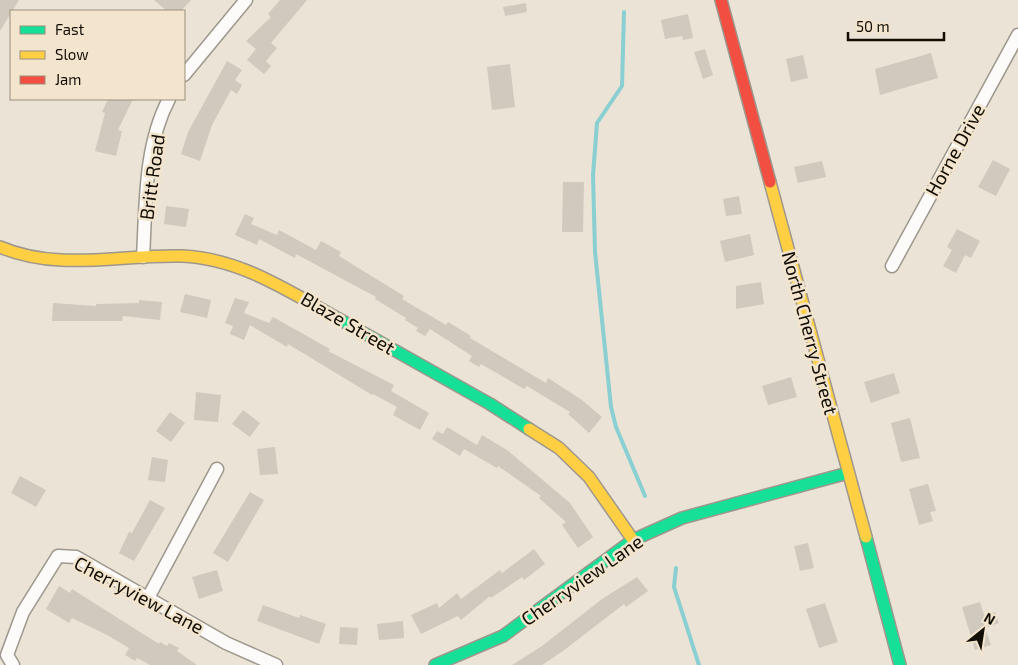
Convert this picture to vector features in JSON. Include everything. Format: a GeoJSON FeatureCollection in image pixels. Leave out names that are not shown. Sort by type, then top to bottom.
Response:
{"type":"FeatureCollection","features":[{"type":"Feature","properties":{"kind":"street"},"geometry":{"type":"LineString","coordinates":[[185,74],[246,0]]}},
{"type":"Feature","properties":{"kind":"street","name":"North Cherry Street"},"geometry":{"type":"LineString","coordinates":[[721,0],[900,665]]}},
{"type":"Feature","properties":{"kind":"street","name":"Horne Drive"},"geometry":{"type":"LineString","coordinates":[[892,266],[1018,35]]}},
{"type":"Feature","properties":{"kind":"street","name":"Britt Road"},"geometry":{"type":"LineString","coordinates":[[143,257],[150,162],[158,128],[169,100]]}},
{"type":"Feature","properties":{"kind":"street","name":"Blaze Street"},"geometry":{"type":"LineString","coordinates":[[0,248],[14,253],[70,262],[182,256],[216,261],[261,275],[490,404],[559,448],[589,477],[633,540]]}},
{"type":"Feature","properties":{"kind":"street"},"geometry":{"type":"LineString","coordinates":[[148,598],[218,469]]}},
{"type":"Feature","properties":{"kind":"street","name":"Cherryview Lane"},"geometry":{"type":"LineString","coordinates":[[435,665],[503,636],[633,540],[682,518],[848,473]]}},
{"type":"Feature","properties":{"kind":"street","name":"Cherryview Lane"},"geometry":{"type":"LineString","coordinates":[[13,665],[7,655],[24,612],[58,556],[76,557],[226,642],[276,665]]}},
{"type":"Feature","properties":{"kind":"building"},"geometry":{"type":"Polygon","coordinates":[[[0,0],[19,0],[13,10],[10,10],[10,15],[0,31],[0,0]]]}},
{"type":"Feature","properties":{"kind":"building"},"geometry":{"type":"Polygon","coordinates":[[[154,0],[191,0],[182,10],[166,10],[154,0]]]}},
{"type":"Feature","properties":{"kind":"building"},"geometry":{"type":"Polygon","coordinates":[[[280,0],[307,0],[271,43],[277,48],[266,61],[271,66],[264,74],[247,60],[256,49],[246,41],[271,17],[268,14],[280,0]]]}},
{"type":"Feature","properties":{"kind":"building"},"geometry":{"type":"Polygon","coordinates":[[[526,3],[527,12],[505,16],[503,7],[526,3]]]}},
{"type":"Feature","properties":{"kind":"building"},"geometry":{"type":"Polygon","coordinates":[[[688,14],[693,38],[683,40],[682,36],[665,39],[661,20],[688,14]]]}},
{"type":"Feature","properties":{"kind":"building"},"geometry":{"type":"Polygon","coordinates":[[[705,49],[713,75],[703,79],[694,52],[705,49]]]}},
{"type":"Feature","properties":{"kind":"building"},"geometry":{"type":"Polygon","coordinates":[[[931,53],[938,78],[880,95],[875,69],[931,53]]]}},
{"type":"Feature","properties":{"kind":"building"},"geometry":{"type":"Polygon","coordinates":[[[803,55],[808,78],[791,82],[786,59],[803,55]]]}},
{"type":"Feature","properties":{"kind":"building"},"geometry":{"type":"Polygon","coordinates":[[[227,61],[242,70],[235,80],[242,85],[237,94],[231,90],[212,125],[200,161],[181,154],[188,132],[227,61]]]}},
{"type":"Feature","properties":{"kind":"building"},"geometry":{"type":"Polygon","coordinates":[[[510,64],[515,107],[492,110],[487,67],[510,64]]]}},
{"type":"Feature","properties":{"kind":"building"},"geometry":{"type":"Polygon","coordinates":[[[108,100],[133,100],[118,130],[122,131],[116,156],[95,151],[105,113],[102,112],[108,100]]]}},
{"type":"Feature","properties":{"kind":"building"},"geometry":{"type":"Polygon","coordinates":[[[993,160],[1010,169],[996,196],[978,187],[993,160]]]}},
{"type":"Feature","properties":{"kind":"building"},"geometry":{"type":"Polygon","coordinates":[[[822,161],[826,177],[798,183],[794,167],[822,161]]]}},
{"type":"Feature","properties":{"kind":"building"},"geometry":{"type":"Polygon","coordinates":[[[563,182],[584,182],[583,232],[562,232],[563,182]]]}},
{"type":"Feature","properties":{"kind":"building"},"geometry":{"type":"Polygon","coordinates":[[[739,196],[742,214],[726,216],[723,199],[739,196]]]}},
{"type":"Feature","properties":{"kind":"building"},"geometry":{"type":"Polygon","coordinates":[[[166,206],[189,209],[186,227],[164,224],[166,206]]]}},
{"type":"Feature","properties":{"kind":"building"},"geometry":{"type":"Polygon","coordinates":[[[245,214],[254,218],[251,224],[277,235],[279,230],[316,250],[321,241],[341,252],[339,256],[404,296],[402,299],[446,325],[448,322],[471,336],[470,338],[546,383],[548,378],[582,400],[602,417],[589,433],[568,414],[570,412],[527,386],[524,389],[481,364],[479,367],[469,361],[472,356],[430,329],[425,336],[416,331],[418,328],[405,320],[406,318],[375,299],[376,297],[296,254],[295,258],[259,239],[257,245],[235,235],[245,214]]]}},
{"type":"Feature","properties":{"kind":"building"},"geometry":{"type":"Polygon","coordinates":[[[957,229],[980,241],[971,258],[965,255],[956,273],[943,266],[952,250],[947,247],[957,229]]]}},
{"type":"Feature","properties":{"kind":"building"},"geometry":{"type":"Polygon","coordinates":[[[750,234],[754,255],[725,262],[720,241],[750,234]]]}},
{"type":"Feature","properties":{"kind":"building"},"geometry":{"type":"Polygon","coordinates":[[[761,282],[764,304],[736,309],[736,286],[761,282]]]}},
{"type":"Feature","properties":{"kind":"building"},"geometry":{"type":"Polygon","coordinates":[[[185,294],[211,300],[207,318],[180,312],[185,294]]]}},
{"type":"Feature","properties":{"kind":"building"},"geometry":{"type":"Polygon","coordinates":[[[235,298],[249,302],[244,313],[269,323],[273,317],[330,349],[328,351],[394,385],[391,391],[429,413],[420,430],[393,415],[397,407],[372,395],[288,344],[287,347],[250,325],[244,340],[230,334],[233,326],[225,323],[235,298]]]}},
{"type":"Feature","properties":{"kind":"building"},"geometry":{"type":"Polygon","coordinates":[[[139,300],[162,302],[160,320],[123,316],[122,321],[52,321],[53,303],[96,306],[96,304],[139,303],[139,300]]]}},
{"type":"Feature","properties":{"kind":"building"},"geometry":{"type":"Polygon","coordinates":[[[894,373],[900,393],[871,403],[864,382],[894,373]]]}},
{"type":"Feature","properties":{"kind":"building"},"geometry":{"type":"Polygon","coordinates":[[[791,377],[797,397],[768,405],[762,386],[791,377]]]}},
{"type":"Feature","properties":{"kind":"building"},"geometry":{"type":"Polygon","coordinates":[[[196,392],[221,395],[218,422],[194,420],[196,392]]]}},
{"type":"Feature","properties":{"kind":"building"},"geometry":{"type":"Polygon","coordinates":[[[243,410],[260,423],[250,437],[232,424],[243,410]]]}},
{"type":"Feature","properties":{"kind":"building"},"geometry":{"type":"Polygon","coordinates":[[[170,412],[185,423],[171,442],[156,431],[170,412]]]}},
{"type":"Feature","properties":{"kind":"building"},"geometry":{"type":"Polygon","coordinates":[[[910,418],[920,458],[901,462],[891,423],[910,418]]]}},
{"type":"Feature","properties":{"kind":"building"},"geometry":{"type":"Polygon","coordinates":[[[447,427],[477,445],[482,435],[507,450],[570,503],[593,537],[578,548],[562,525],[566,522],[539,498],[541,496],[498,466],[497,468],[464,449],[460,456],[432,439],[437,431],[443,434],[447,427]]]}},
{"type":"Feature","properties":{"kind":"building"},"geometry":{"type":"Polygon","coordinates":[[[275,447],[278,474],[260,475],[257,449],[275,447]]]}},
{"type":"Feature","properties":{"kind":"building"},"geometry":{"type":"Polygon","coordinates":[[[152,457],[168,460],[165,482],[148,480],[152,457]]]}},
{"type":"Feature","properties":{"kind":"building"},"geometry":{"type":"Polygon","coordinates":[[[20,476],[46,490],[36,507],[11,493],[20,476]]]}},
{"type":"Feature","properties":{"kind":"building"},"geometry":{"type":"Polygon","coordinates":[[[928,484],[936,511],[930,512],[933,521],[919,525],[909,489],[928,484]]]}},
{"type":"Feature","properties":{"kind":"building"},"geometry":{"type":"Polygon","coordinates":[[[250,492],[264,500],[228,562],[213,553],[250,492]]]}},
{"type":"Feature","properties":{"kind":"building"},"geometry":{"type":"Polygon","coordinates":[[[150,500],[165,508],[134,561],[119,553],[129,532],[132,533],[150,500]]]}},
{"type":"Feature","properties":{"kind":"building"},"geometry":{"type":"Polygon","coordinates":[[[808,543],[814,568],[800,571],[794,546],[808,543]]]}},
{"type":"Feature","properties":{"kind":"building"},"geometry":{"type":"Polygon","coordinates":[[[534,549],[545,564],[524,580],[522,577],[491,598],[490,596],[461,620],[458,616],[421,634],[411,615],[437,603],[439,608],[457,593],[461,599],[500,570],[502,573],[534,549]]]}},
{"type":"Feature","properties":{"kind":"building"},"geometry":{"type":"Polygon","coordinates":[[[217,570],[223,591],[199,599],[192,577],[217,570]]]}},
{"type":"Feature","properties":{"kind":"building"},"geometry":{"type":"Polygon","coordinates":[[[637,577],[648,591],[626,607],[624,604],[542,665],[512,665],[542,646],[602,599],[637,577]]]}},
{"type":"Feature","properties":{"kind":"building"},"geometry":{"type":"Polygon","coordinates":[[[59,586],[70,593],[72,589],[159,644],[160,642],[167,646],[169,643],[179,648],[177,651],[197,665],[150,665],[137,658],[135,661],[125,655],[129,648],[107,635],[72,618],[69,623],[46,609],[59,586]]]}},
{"type":"Feature","properties":{"kind":"building"},"geometry":{"type":"Polygon","coordinates":[[[980,602],[984,615],[995,612],[999,623],[985,628],[991,645],[975,650],[962,607],[980,602]]]}},
{"type":"Feature","properties":{"kind":"building"},"geometry":{"type":"Polygon","coordinates":[[[825,603],[838,642],[819,648],[806,609],[825,603]]]}},
{"type":"Feature","properties":{"kind":"building"},"geometry":{"type":"Polygon","coordinates":[[[263,605],[299,618],[300,615],[326,624],[319,644],[257,621],[263,605]]]}},
{"type":"Feature","properties":{"kind":"building"},"geometry":{"type":"Polygon","coordinates":[[[403,621],[404,638],[379,640],[377,624],[403,621]]]}},
{"type":"Feature","properties":{"kind":"building"},"geometry":{"type":"Polygon","coordinates":[[[340,627],[358,628],[357,645],[339,644],[340,627]]]}},
{"type":"Feature","properties":{"kind":"waterway"},"geometry":{"type":"LineString","coordinates":[[624,12],[622,86],[597,123],[593,175],[595,252],[611,407],[616,427],[645,496]]}},
{"type":"Feature","properties":{"kind":"waterway"},"geometry":{"type":"LineString","coordinates":[[676,568],[674,587],[699,665]]}},
{"type":"Feature","properties":{"kind":"traffic: fast"},"geometry":{"type":"LineString","coordinates":[[323,310],[490,404],[529,429]]}},
{"type":"Feature","properties":{"kind":"traffic: fast"},"geometry":{"type":"LineString","coordinates":[[435,665],[503,636],[633,540],[682,518],[848,473]]}},
{"type":"Feature","properties":{"kind":"traffic: fast"},"geometry":{"type":"LineString","coordinates":[[866,537],[900,665]]}},
{"type":"Feature","properties":{"kind":"traffic: slow"},"geometry":{"type":"LineString","coordinates":[[770,182],[866,537]]}},
{"type":"Feature","properties":{"kind":"traffic: slow"},"geometry":{"type":"LineString","coordinates":[[0,247],[45,259],[90,260],[159,256],[201,258],[238,267],[255,274],[323,310]]}},
{"type":"Feature","properties":{"kind":"traffic: slow"},"geometry":{"type":"LineString","coordinates":[[529,429],[559,448],[589,477],[633,540]]}},
{"type":"Feature","properties":{"kind":"traffic: jam"},"geometry":{"type":"LineString","coordinates":[[721,0],[770,182]]}}]}
